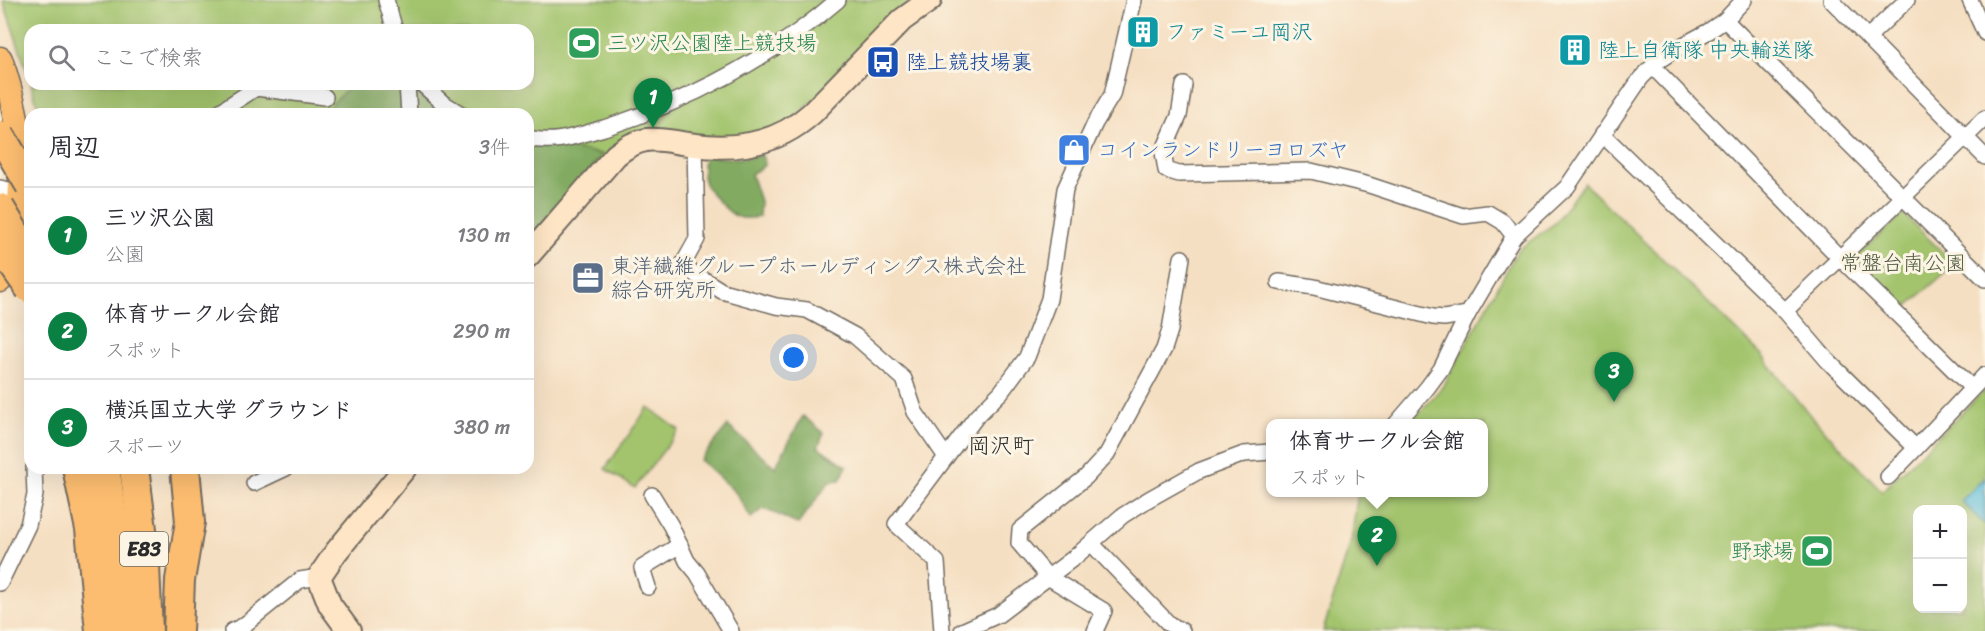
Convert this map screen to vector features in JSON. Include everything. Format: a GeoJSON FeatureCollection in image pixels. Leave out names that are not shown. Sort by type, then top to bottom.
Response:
{"type":"FeatureCollection","features":[{"type":"Feature","properties":{"kind":"highway"},"geometry":{"type":"LineString","coordinates":[[0,135],[24,257]]}},
{"type":"Feature","properties":{"kind":"highway"},"geometry":{"type":"LineString","coordinates":[[0,169],[24,238]]}},
{"type":"Feature","properties":{"kind":"highway"},"geometry":{"type":"LineString","coordinates":[[15,208],[24,244]]}},
{"type":"Feature","properties":{"kind":"highway"},"geometry":{"type":"LineString","coordinates":[[77,474],[90,529],[99,631]]}},
{"type":"Feature","properties":{"kind":"highway","name":"E83"},"geometry":{"type":"LineString","coordinates":[[106,474],[119,557],[125,631]]}},
{"type":"Feature","properties":{"kind":"highway"},"geometry":{"type":"LineString","coordinates":[[111,474],[113,514]]}},
{"type":"Feature","properties":{"kind":"highway","name":"E83"},"geometry":{"type":"LineString","coordinates":[[135,474],[144,545],[148,631]]}},
{"type":"Feature","properties":{"kind":"highway"},"geometry":{"type":"LineString","coordinates":[[153,474],[157,506],[159,577],[153,631]]}},
{"type":"Feature","properties":{"kind":"highway"},"geometry":{"type":"LineString","coordinates":[[171,474],[180,580],[178,631]]}},
{"type":"Feature","properties":{"kind":"highway"},"geometry":{"type":"LineString","coordinates":[[180,580],[190,522],[186,474]]}},
{"type":"Feature","properties":{"kind":"main road"},"geometry":{"type":"LineString","coordinates":[[4,70],[24,109]]}},
{"type":"Feature","properties":{"kind":"main road"},"geometry":{"type":"LineString","coordinates":[[0,280],[8,262],[15,208],[20,137],[4,70]]}},
{"type":"Feature","properties":{"kind":"street"},"geometry":{"type":"LineString","coordinates":[[386,0],[393,24]]}},
{"type":"Feature","properties":{"kind":"street"},"geometry":{"type":"LineString","coordinates":[[534,139],[568,138],[622,122],[694,93],[776,46],[838,0]]}},
{"type":"Feature","properties":{"kind":"street"},"geometry":{"type":"LineString","coordinates":[[534,249],[616,155],[626,147],[636,142],[656,138],[694,145],[744,146],[767,140],[793,129],[812,113],[902,20],[930,0]]}},
{"type":"Feature","properties":{"kind":"street"},"geometry":{"type":"LineString","coordinates":[[942,631],[937,562],[896,524],[976,417],[1001,392],[1027,357],[1049,299],[1065,189],[1095,123],[1112,95],[1134,0]]}},
{"type":"Feature","properties":{"kind":"street"},"geometry":{"type":"LineString","coordinates":[[1400,419],[1441,369],[1468,314],[1514,236],[1567,187],[1641,78],[1676,49],[1725,20],[1744,0]]}},
{"type":"Feature","properties":{"kind":"street"},"geometry":{"type":"LineString","coordinates":[[1831,0],[1985,157]]}},
{"type":"Feature","properties":{"kind":"street"},"geometry":{"type":"LineString","coordinates":[[1868,37],[1907,0]]}},
{"type":"Feature","properties":{"kind":"street"},"geometry":{"type":"LineString","coordinates":[[1970,0],[1985,33]]}},
{"type":"Feature","properties":{"kind":"street"},"geometry":{"type":"LineString","coordinates":[[1725,20],[1985,279]]}},
{"type":"Feature","properties":{"kind":"street"},"geometry":{"type":"LineString","coordinates":[[1653,67],[1840,258],[1972,388]]}},
{"type":"Feature","properties":{"kind":"street"},"geometry":{"type":"LineString","coordinates":[[1184,85],[1179,116],[1163,152],[1166,170],[1179,174],[1311,171],[1369,185],[1463,216],[1488,213],[1503,222],[1514,236]]}},
{"type":"Feature","properties":{"kind":"street"},"geometry":{"type":"LineString","coordinates":[[225,108],[253,90]]}},
{"type":"Feature","properties":{"kind":"street"},"geometry":{"type":"LineString","coordinates":[[271,90],[325,97]]}},
{"type":"Feature","properties":{"kind":"street"},"geometry":{"type":"LineString","coordinates":[[407,90],[409,108]]}},
{"type":"Feature","properties":{"kind":"street"},"geometry":{"type":"LineString","coordinates":[[429,90],[451,108]]}},
{"type":"Feature","properties":{"kind":"street"},"geometry":{"type":"LineString","coordinates":[[1785,311],[1985,118]]}},
{"type":"Feature","properties":{"kind":"street"},"geometry":{"type":"LineString","coordinates":[[1602,134],[1785,311],[1828,361],[1916,448]]}},
{"type":"Feature","properties":{"kind":"street"},"geometry":{"type":"LineString","coordinates":[[694,145],[697,240],[682,266],[722,291],[776,306],[807,310],[855,336],[904,379],[915,412],[946,457]]}},
{"type":"Feature","properties":{"kind":"street"},"geometry":{"type":"LineString","coordinates":[[1095,631],[1104,611],[1048,577],[1019,543],[1020,530],[1086,477],[1107,454],[1164,349],[1170,330],[1182,258]]}},
{"type":"Feature","properties":{"kind":"street"},"geometry":{"type":"LineString","coordinates":[[0,280],[24,296]]}},
{"type":"Feature","properties":{"kind":"street"},"geometry":{"type":"LineString","coordinates":[[1279,282],[1314,287],[1433,317],[1444,318],[1468,314]]}},
{"type":"Feature","properties":{"kind":"street"},"geometry":{"type":"LineString","coordinates":[[1888,477],[1985,375]]}},
{"type":"Feature","properties":{"kind":"street"},"geometry":{"type":"LineString","coordinates":[[962,631],[998,615],[1131,509],[1199,471],[1244,454],[1266,452]]}},
{"type":"Feature","properties":{"kind":"street"},"geometry":{"type":"LineString","coordinates":[[0,583],[6,557],[28,525],[35,495],[34,474]]}},
{"type":"Feature","properties":{"kind":"street"},"geometry":{"type":"LineString","coordinates":[[254,483],[273,474]]}},
{"type":"Feature","properties":{"kind":"street"},"geometry":{"type":"LineString","coordinates":[[243,629],[300,580],[319,577],[336,552],[400,474]]}},
{"type":"Feature","properties":{"kind":"street"},"geometry":{"type":"LineString","coordinates":[[652,495],[671,526],[687,561],[697,573],[731,631]]}},
{"type":"Feature","properties":{"kind":"street"},"geometry":{"type":"LineString","coordinates":[[1091,543],[1169,624],[1182,631]]}},
{"type":"Feature","properties":{"kind":"street"},"geometry":{"type":"LineString","coordinates":[[648,587],[642,568],[680,545]]}},
{"type":"Feature","properties":{"kind":"street"},"geometry":{"type":"LineString","coordinates":[[319,577],[330,605],[349,631]]}},
{"type":"Feature","properties":{"kind":"green space"},"geometry":{"type":"Polygon","coordinates":[[[3,0],[920,0],[787,125],[740,141],[650,131],[534,247],[534,108],[38,108],[33,90],[534,90],[534,24],[24,24],[24,62],[3,0]]]}},
{"type":"Feature","properties":{"kind":"green space"},"geometry":{"type":"Polygon","coordinates":[[[346,90],[413,90],[437,108],[328,108],[346,90]]]}},
{"type":"Feature","properties":{"kind":"green space"},"geometry":{"type":"Polygon","coordinates":[[[534,146],[556,146],[602,154],[534,249],[534,146]]]}},
{"type":"Feature","properties":{"kind":"green space"},"geometry":{"type":"Polygon","coordinates":[[[705,154],[734,158],[762,155],[765,165],[751,174],[760,201],[759,217],[742,218],[734,215],[710,193],[703,176],[705,154]]]}},
{"type":"Feature","properties":{"kind":"green space"},"geometry":{"type":"Polygon","coordinates":[[[1584,183],[1761,354],[1809,414],[1882,491],[1985,390],[1985,631],[1323,631],[1351,541],[1357,497],[1488,497],[1488,419],[1414,419],[1444,385],[1518,250],[1555,223],[1584,183]]]}},
{"type":"Feature","properties":{"kind":"green space","name":"常盤台南公園"},"geometry":{"type":"Polygon","coordinates":[[[1903,214],[1955,264],[1902,311],[1851,261],[1903,214]]]}},
{"type":"Feature","properties":{"kind":"green space"},"geometry":{"type":"Polygon","coordinates":[[[648,407],[679,430],[635,488],[605,469],[648,407]]]}},
{"type":"Feature","properties":{"kind":"green space"},"geometry":{"type":"Polygon","coordinates":[[[803,416],[824,433],[818,447],[847,466],[840,480],[830,481],[798,524],[763,509],[751,518],[736,493],[700,460],[728,426],[775,467],[803,416]]]}},
{"type":"Feature","properties":{"kind":"water"},"geometry":{"type":"Polygon","coordinates":[[[1985,478],[1985,525],[1967,505],[1961,501],[1985,478]]]}},
{"type":"Feature","properties":{"kind":"place","name":"ファミーユ岡沢"},"geometry":{"type":"Point","coordinates":[1143,32]}},
{"type":"Feature","properties":{"kind":"place","name":"三ツ沢公園陸上競技場"},"geometry":{"type":"Point","coordinates":[584,43]}},
{"type":"Feature","properties":{"kind":"place","name":"陸上自衛隊 中央輸送隊"},"geometry":{"type":"Point","coordinates":[1575,50]}},
{"type":"Feature","properties":{"kind":"place","name":"陸上競技場裏"},"geometry":{"type":"Point","coordinates":[883,62]}},
{"type":"Feature","properties":{"kind":"place","name":"三ツ沢公園"},"geometry":{"type":"Point","coordinates":[653,128]}},
{"type":"Feature","properties":{"kind":"place","name":"コインランドリーヨロズヤ"},"geometry":{"type":"Point","coordinates":[1074,150]}},
{"type":"Feature","properties":{"kind":"place","name":"東洋繊維グループホールディングス株式会社 綜合研究所"},"geometry":{"type":"Point","coordinates":[588,278]}},
{"type":"Feature","properties":{"kind":"place","name":"横浜国立大学 グラウンド"},"geometry":{"type":"Point","coordinates":[1614,402]}},
{"type":"Feature","properties":{"kind":"place","name":"野球場"},"geometry":{"type":"Point","coordinates":[1817,551]}},
{"type":"Feature","properties":{"kind":"place","name":"体育サークル会館"},"geometry":{"type":"Point","coordinates":[1377,566]}},
{"type":"Feature","properties":{"kind":"district","name":"岡沢町"},"geometry":{"type":"Point","coordinates":[1001,445]}}]}
